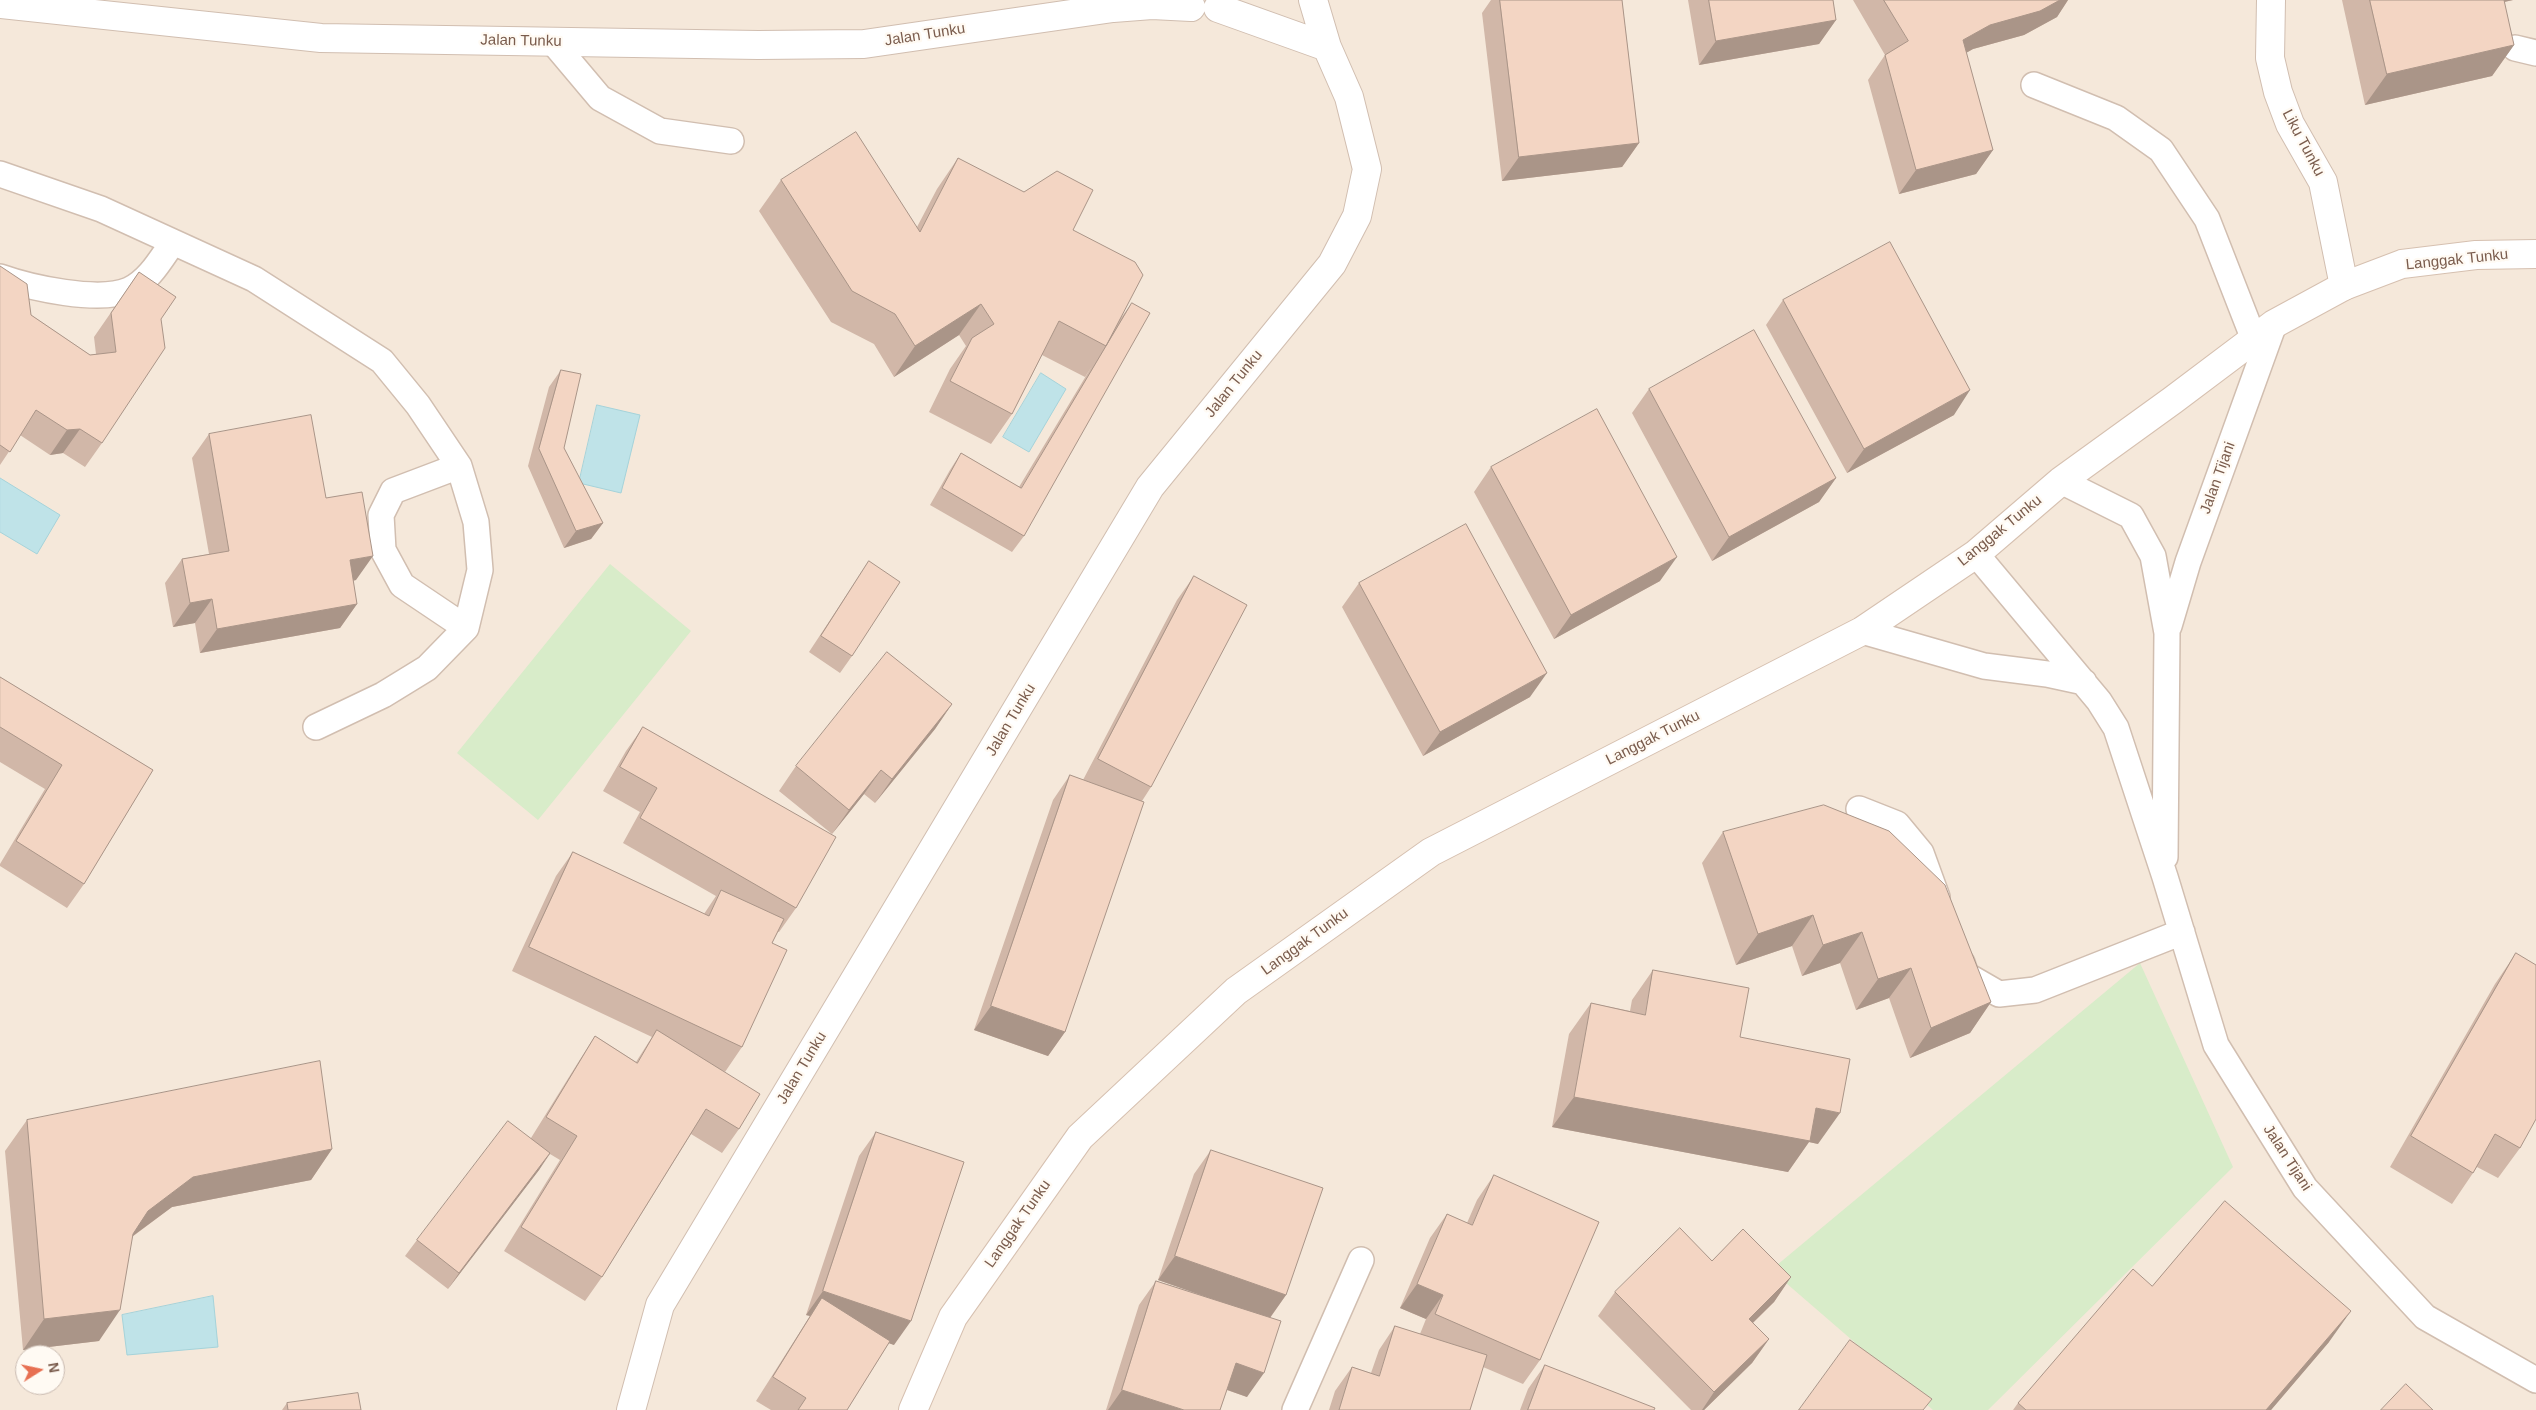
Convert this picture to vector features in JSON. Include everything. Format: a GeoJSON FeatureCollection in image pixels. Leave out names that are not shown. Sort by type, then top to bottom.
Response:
{"type":"FeatureCollection","features":[{"type":"Feature","properties":{"kind":"street"},"geometry":{"type":"LineString","coordinates":[[1218,8],[1245,0]]}},
{"type":"Feature","properties":{"kind":"street","name":"Jalan Tunku"},"geometry":{"type":"LineString","coordinates":[[631,1410],[660,1305],[1150,487],[1332,264],[1357,216],[1367,169],[1349,97],[1327,47],[1313,0]]}},
{"type":"Feature","properties":{"kind":"street","name":"Liku Tunku"},"geometry":{"type":"LineString","coordinates":[[2271,0],[2270,58],[2278,92],[2290,124],[2323,182],[2344,286]]}},
{"type":"Feature","properties":{"kind":"street","name":"Jalan Tunku"},"geometry":{"type":"LineString","coordinates":[[0,4],[320,38],[864,44],[1050,9],[1183,4],[1218,8]]}},
{"type":"Feature","properties":{"kind":"street"},"geometry":{"type":"LineString","coordinates":[[1218,8],[1327,47]]}},
{"type":"Feature","properties":{"kind":"street","name":"Langgak Tunku"},"geometry":{"type":"LineString","coordinates":[[913,1410],[953,1317],[1080,1136],[1236,991],[1431,852],[1862,631],[1976,554],[2061,480],[2173,400],[2263,330],[2344,286],[2402,264],[2476,255],[2536,254]]}},
{"type":"Feature","properties":{"kind":"lane"},"geometry":{"type":"LineString","coordinates":[[552,41],[600,98],[660,131],[731,141]]}},
{"type":"Feature","properties":{"kind":"lane"},"geometry":{"type":"LineString","coordinates":[[2034,85],[2116,118],[2161,150],[2207,218],[2263,330]]}},
{"type":"Feature","properties":{"kind":"lane"},"geometry":{"type":"LineString","coordinates":[[0,174],[101,209],[254,279],[382,361],[418,405],[459,466],[476,522],[480,570],[466,628],[427,668],[383,695],[316,727]]}},
{"type":"Feature","properties":{"kind":"lane"},"geometry":{"type":"LineString","coordinates":[[0,277],[66,293],[107,294],[129,290],[149,276],[172,242]]}},
{"type":"Feature","properties":{"kind":"lane","name":"Jalan Tijani"},"geometry":{"type":"LineString","coordinates":[[2167,633],[2263,330]]}},
{"type":"Feature","properties":{"kind":"lane"},"geometry":{"type":"LineString","coordinates":[[459,466],[393,491],[381,514],[383,550],[402,585],[466,628]]}},
{"type":"Feature","properties":{"kind":"lane","name":"Jalan Tijani"},"geometry":{"type":"LineString","coordinates":[[2061,480],[2131,516],[2153,556],[2167,633],[2165,877]]}},
{"type":"Feature","properties":{"kind":"lane","name":"Jalan Tijani"},"geometry":{"type":"LineString","coordinates":[[1976,554],[2084,682],[2116,728],[2165,877],[2216,1045],[2305,1188],[2425,1317],[2536,1380]]}},
{"type":"Feature","properties":{"kind":"lane"},"geometry":{"type":"LineString","coordinates":[[1862,631],[1984,666],[2047,674],[2084,682]]}},
{"type":"Feature","properties":{"kind":"lane"},"geometry":{"type":"LineString","coordinates":[[1859,809],[1897,824],[1920,853],[1966,975],[1999,994],[2034,990],[2182,932]]}},
{"type":"Feature","properties":{"kind":"lane"},"geometry":{"type":"LineString","coordinates":[[1295,1410],[1361,1260]]}},
{"type":"Feature","properties":{"kind":"shaded area"},"geometry":{"type":"Polygon","coordinates":[[[0,0],[2536,0],[2536,1410],[0,1410],[0,0]]]}},
{"type":"Feature","properties":{"kind":"green space"},"geometry":{"type":"Polygon","coordinates":[[[610,564],[691,631],[538,820],[457,753],[610,564]]]}},
{"type":"Feature","properties":{"kind":"green space"},"geometry":{"type":"Polygon","coordinates":[[[2140,963],[2233,1167],[1988,1410],[1933,1410],[1771,1270],[2140,963]]]}},
{"type":"Feature","properties":{"kind":"water"},"geometry":{"type":"Polygon","coordinates":[[[1041,373],[1066,389],[1029,452],[1003,437],[1041,373]]]}},
{"type":"Feature","properties":{"kind":"water"},"geometry":{"type":"Polygon","coordinates":[[[597,405],[640,415],[621,493],[579,483],[597,405]]]}},
{"type":"Feature","properties":{"kind":"water"},"geometry":{"type":"Polygon","coordinates":[[[0,478],[60,515],[37,554],[0,532],[0,478]]]}},
{"type":"Feature","properties":{"kind":"water"},"geometry":{"type":"Polygon","coordinates":[[[213,1296],[218,1347],[127,1355],[122,1315],[213,1296]]]}},
{"type":"Feature","properties":{"kind":"building"},"geometry":{"type":"Polygon","coordinates":[[[1500,0],[1622,0],[1639,143],[1519,157],[1500,0]]]}},
{"type":"Feature","properties":{"kind":"building"},"geometry":{"type":"Polygon","coordinates":[[[1709,0],[1833,0],[1836,20],[1716,41],[1709,0]]]}},
{"type":"Feature","properties":{"kind":"building"},"geometry":{"type":"Polygon","coordinates":[[[1884,0],[2060,0],[2040,11],[1990,25],[1963,40],[1993,150],[1916,170],[1885,55],[1908,41],[1884,0]]]}},
{"type":"Feature","properties":{"kind":"building"},"geometry":{"type":"Polygon","coordinates":[[[2370,0],[2504,0],[2514,45],[2387,74],[2370,0]]]}},
{"type":"Feature","properties":{"kind":"building"},"geometry":{"type":"Polygon","coordinates":[[[856,132],[920,232],[958,158],[1024,192],[1057,171],[1093,190],[1073,230],[1135,262],[1143,275],[1106,346],[1059,321],[1012,414],[950,381],[972,338],[994,324],[981,304],[915,346],[895,314],[852,291],[781,180],[856,132]]]}},
{"type":"Feature","properties":{"kind":"building"},"geometry":{"type":"Polygon","coordinates":[[[1890,242],[1970,390],[1864,449],[1783,300],[1890,242]]]}},
{"type":"Feature","properties":{"kind":"building"},"geometry":{"type":"Polygon","coordinates":[[[0,266],[27,284],[31,315],[90,355],[116,352],[111,313],[139,272],[176,297],[161,319],[165,348],[102,443],[80,429],[67,430],[36,410],[10,452],[0,445],[0,266]]]}},
{"type":"Feature","properties":{"kind":"building"},"geometry":{"type":"Polygon","coordinates":[[[1132,303],[1150,313],[1024,536],[942,488],[961,453],[1021,488],[1132,303]]]}},
{"type":"Feature","properties":{"kind":"building"},"geometry":{"type":"Polygon","coordinates":[[[1754,330],[1836,478],[1729,537],[1649,389],[1754,330]]]}},
{"type":"Feature","properties":{"kind":"building"},"geometry":{"type":"Polygon","coordinates":[[[561,370],[581,374],[564,448],[603,523],[576,531],[539,449],[561,370]]]}},
{"type":"Feature","properties":{"kind":"building"},"geometry":{"type":"Polygon","coordinates":[[[1597,409],[1677,557],[1571,615],[1491,467],[1597,409]]]}},
{"type":"Feature","properties":{"kind":"building"},"geometry":{"type":"Polygon","coordinates":[[[311,415],[326,498],[362,492],[373,556],[350,560],[357,604],[217,629],[212,599],[190,603],[182,559],[229,551],[209,434],[311,415]]]}},
{"type":"Feature","properties":{"kind":"building"},"geometry":{"type":"Polygon","coordinates":[[[1466,524],[1547,673],[1440,732],[1359,583],[1466,524]]]}},
{"type":"Feature","properties":{"kind":"building"},"geometry":{"type":"Polygon","coordinates":[[[869,561],[900,582],[852,656],[821,636],[869,561]]]}},
{"type":"Feature","properties":{"kind":"building"},"geometry":{"type":"Polygon","coordinates":[[[1194,576],[1247,605],[1151,787],[1098,759],[1194,576]]]}},
{"type":"Feature","properties":{"kind":"building"},"geometry":{"type":"Polygon","coordinates":[[[887,652],[952,704],[892,779],[881,770],[849,810],[796,766],[887,652]]]}},
{"type":"Feature","properties":{"kind":"building"},"geometry":{"type":"Polygon","coordinates":[[[0,677],[153,770],[84,884],[16,841],[62,765],[0,727],[0,677]]]}},
{"type":"Feature","properties":{"kind":"building"},"geometry":{"type":"Polygon","coordinates":[[[643,727],[836,837],[796,908],[640,818],[657,788],[620,767],[643,727]]]}},
{"type":"Feature","properties":{"kind":"building"},"geometry":{"type":"Polygon","coordinates":[[[1070,775],[1144,802],[1065,1032],[991,1006],[1070,775]]]}},
{"type":"Feature","properties":{"kind":"building"},"geometry":{"type":"Polygon","coordinates":[[[1824,805],[1889,831],[1945,885],[1991,1002],[1931,1028],[1911,968],[1878,979],[1862,932],[1823,945],[1813,915],[1758,934],[1723,832],[1824,805]]]}},
{"type":"Feature","properties":{"kind":"building"},"geometry":{"type":"Polygon","coordinates":[[[573,852],[709,916],[721,890],[784,919],[772,943],[787,950],[742,1047],[529,947],[573,852]]]}},
{"type":"Feature","properties":{"kind":"building"},"geometry":{"type":"Polygon","coordinates":[[[2516,953],[2536,965],[2536,1119],[2520,1148],[2495,1134],[2473,1173],[2411,1136],[2516,953]]]}},
{"type":"Feature","properties":{"kind":"building"},"geometry":{"type":"Polygon","coordinates":[[[1653,970],[1749,988],[1740,1037],[1850,1059],[1840,1113],[1816,1108],[1810,1141],[1574,1097],[1591,1003],[1645,1015],[1653,970]]]}},
{"type":"Feature","properties":{"kind":"building"},"geometry":{"type":"Polygon","coordinates":[[[657,1030],[760,1094],[739,1129],[706,1109],[602,1277],[521,1227],[577,1136],[546,1117],[595,1036],[637,1063],[657,1030]]]}},
{"type":"Feature","properties":{"kind":"building"},"geometry":{"type":"Polygon","coordinates":[[[320,1061],[332,1149],[193,1177],[148,1211],[133,1234],[120,1310],[44,1319],[27,1120],[320,1061]]]}},
{"type":"Feature","properties":{"kind":"building"},"geometry":{"type":"Polygon","coordinates":[[[508,1121],[550,1153],[459,1273],[417,1240],[508,1121]]]}},
{"type":"Feature","properties":{"kind":"building"},"geometry":{"type":"Polygon","coordinates":[[[876,1132],[964,1162],[911,1321],[823,1291],[876,1132]]]}},
{"type":"Feature","properties":{"kind":"building"},"geometry":{"type":"Polygon","coordinates":[[[1211,1150],[1323,1188],[1286,1295],[1175,1256],[1211,1150]]]}},
{"type":"Feature","properties":{"kind":"building"},"geometry":{"type":"Polygon","coordinates":[[[1494,1175],[1599,1222],[1540,1360],[1435,1314],[1443,1295],[1417,1284],[1447,1214],[1472,1225],[1494,1175]]]}},
{"type":"Feature","properties":{"kind":"building"},"geometry":{"type":"Polygon","coordinates":[[[2225,1201],[2351,1311],[2266,1410],[2026,1410],[2018,1403],[2133,1269],[2152,1286],[2225,1201]]]}},
{"type":"Feature","properties":{"kind":"building"},"geometry":{"type":"Polygon","coordinates":[[[1680,1228],[1712,1261],[1743,1229],[1791,1277],[1749,1319],[1769,1339],[1714,1392],[1615,1292],[1680,1228]]]}},
{"type":"Feature","properties":{"kind":"building"},"geometry":{"type":"Polygon","coordinates":[[[1156,1281],[1281,1321],[1264,1373],[1236,1363],[1220,1410],[1184,1410],[1122,1390],[1156,1281]]]}},
{"type":"Feature","properties":{"kind":"building"},"geometry":{"type":"Polygon","coordinates":[[[822,1298],[890,1341],[847,1410],[798,1410],[806,1398],[773,1377],[822,1298]]]}},
{"type":"Feature","properties":{"kind":"building"},"geometry":{"type":"Polygon","coordinates":[[[1395,1326],[1487,1355],[1470,1410],[1339,1410],[1352,1367],[1379,1376],[1395,1326]]]}},
{"type":"Feature","properties":{"kind":"building"},"geometry":{"type":"Polygon","coordinates":[[[1850,1340],[1932,1399],[1923,1410],[1799,1410],[1850,1340]]]}},
{"type":"Feature","properties":{"kind":"building"},"geometry":{"type":"Polygon","coordinates":[[[1545,1365],[1655,1408],[1654,1410],[1528,1410],[1545,1365]]]}},
{"type":"Feature","properties":{"kind":"building"},"geometry":{"type":"Polygon","coordinates":[[[2406,1384],[2433,1410],[2381,1410],[2406,1384]]]}},
{"type":"Feature","properties":{"kind":"building"},"geometry":{"type":"Polygon","coordinates":[[[358,1393],[361,1410],[288,1410],[287,1403],[358,1393]]]}}]}
